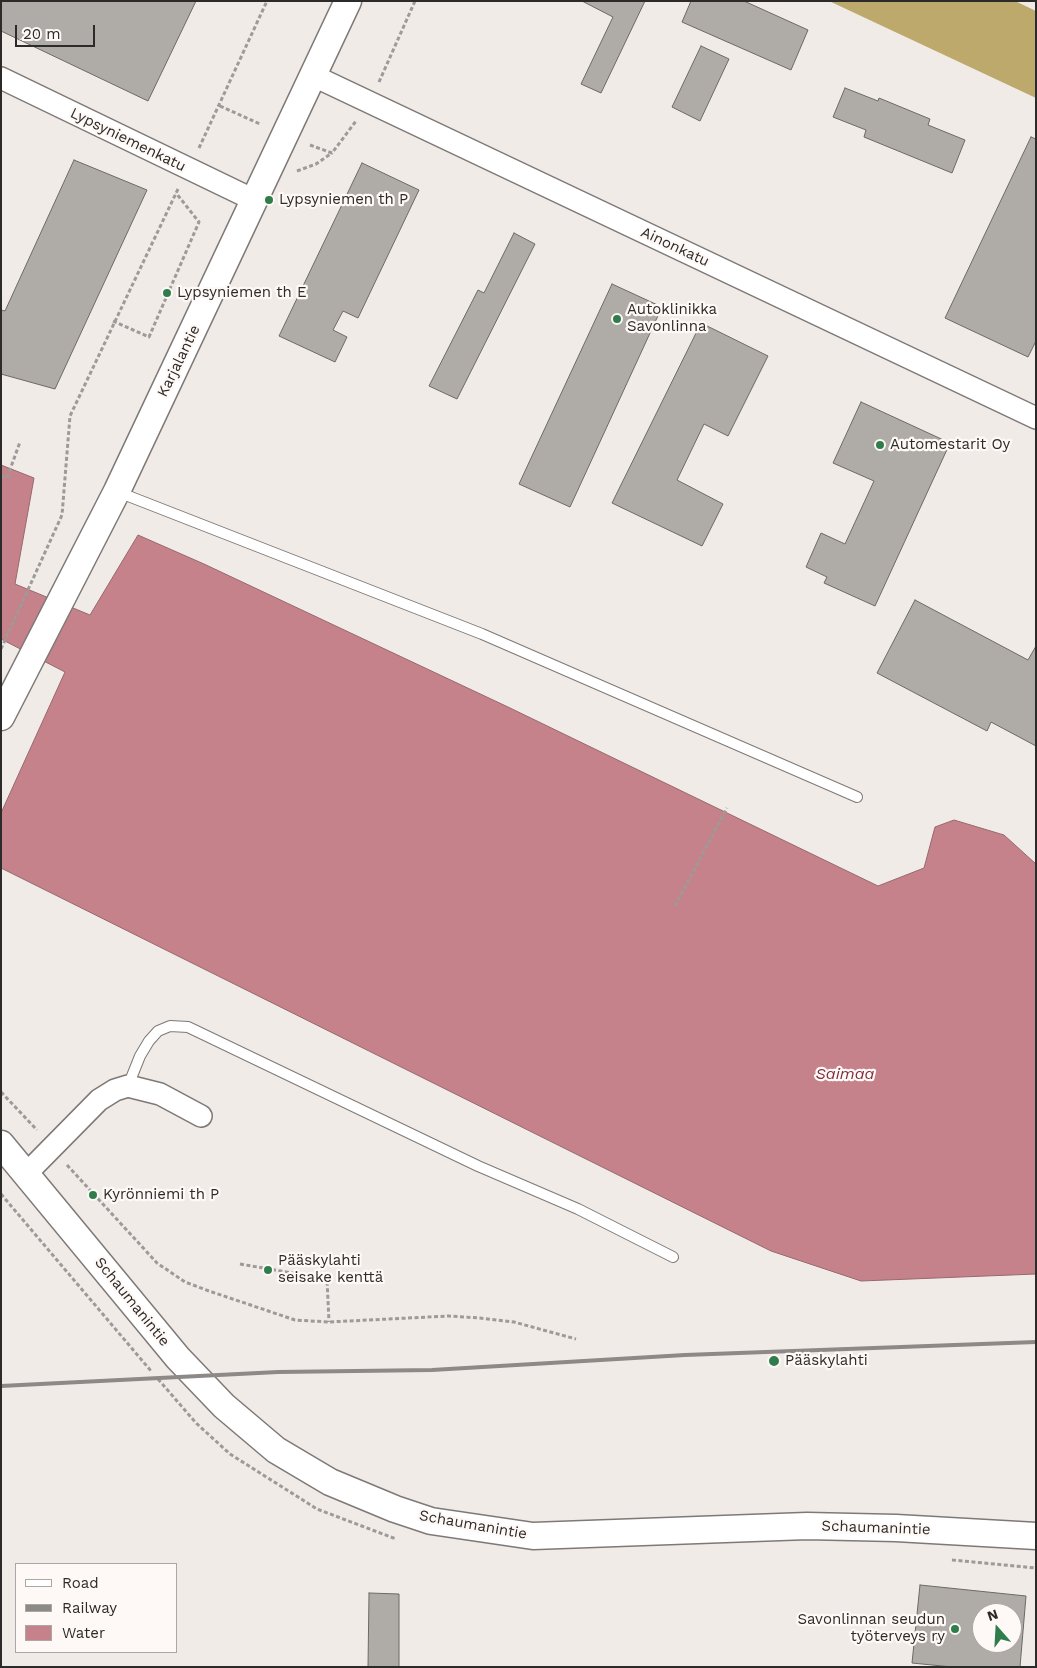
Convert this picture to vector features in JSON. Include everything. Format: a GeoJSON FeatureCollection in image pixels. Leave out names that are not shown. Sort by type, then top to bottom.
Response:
{"type":"FeatureCollection","features":[{"type":"Feature","properties":{"kind":"street","name":"Karjalantie"},"geometry":{"type":"LineString","coordinates":[[1,717],[117,491],[256,201],[348,1]]}},
{"type":"Feature","properties":{"kind":"street","name":"Ainonkatu"},"geometry":{"type":"LineString","coordinates":[[314,76],[1036,418]]}},
{"type":"Feature","properties":{"kind":"street","name":"Lypsyniemenkatu"},"geometry":{"type":"LineString","coordinates":[[1,78],[256,201]]}},
{"type":"Feature","properties":{"kind":"street"},"geometry":{"type":"LineString","coordinates":[[27,1173],[99,1100],[115,1090],[128,1086],[160,1094],[201,1116]]}},
{"type":"Feature","properties":{"kind":"street","name":"Schaumanintie"},"geometry":{"type":"LineString","coordinates":[[1,1144],[27,1173],[178,1358],[224,1406],[276,1450],[330,1482],[395,1509],[431,1521],[533,1536],[807,1526],[896,1528],[1036,1536]]}},
{"type":"Feature","properties":{"kind":"lane"},"geometry":{"type":"LineString","coordinates":[[117,491],[482,634],[857,797]]}},
{"type":"Feature","properties":{"kind":"lane"},"geometry":{"type":"LineString","coordinates":[[128,1086],[140,1056],[158,1031],[170,1026],[188,1027],[469,1162],[578,1209],[673,1257]]}},
{"type":"Feature","properties":{"kind":"path"},"geometry":{"type":"LineString","coordinates":[[1,648],[62,515],[70,416],[113,321],[189,169],[267,1]]}},
{"type":"Feature","properties":{"kind":"path"},"geometry":{"type":"LineString","coordinates":[[292,173],[316,164],[332,153]]}},
{"type":"Feature","properties":{"kind":"path"},"geometry":{"type":"LineString","coordinates":[[113,321],[149,336],[199,222],[176,193]]}},
{"type":"Feature","properties":{"kind":"path"},"geometry":{"type":"LineString","coordinates":[[1,476],[7,478],[20,442]]}},
{"type":"Feature","properties":{"kind":"path"},"geometry":{"type":"LineString","coordinates":[[675,906],[727,808]]}},
{"type":"Feature","properties":{"kind":"path"},"geometry":{"type":"LineString","coordinates":[[1,1092],[22,1112],[93,1196],[165,1270],[185,1282],[295,1320],[329,1322],[450,1316],[480,1318],[514,1322],[576,1339]]}},
{"type":"Feature","properties":{"kind":"path"},"geometry":{"type":"LineString","coordinates":[[1,1194],[196,1423],[230,1454],[317,1509],[399,1540]]}},
{"type":"Feature","properties":{"kind":"path"},"geometry":{"type":"LineString","coordinates":[[240,1264],[327,1279],[329,1322]]}},
{"type":"Feature","properties":{"kind":"path"},"geometry":{"type":"LineString","coordinates":[[946,1560],[1036,1568]]}},
{"type":"Feature","properties":{"kind":"shaded area"},"geometry":{"type":"Polygon","coordinates":[[[829,1],[1015,1],[1036,11],[1036,98],[829,1]]]}},
{"type":"Feature","properties":{"kind":"water","name":"Saimaa"},"geometry":{"type":"Polygon","coordinates":[[[1,465],[34,478],[15,584],[90,615],[138,535],[204,564],[508,707],[878,886],[924,868],[935,827],[954,820],[1004,835],[1036,864],[1036,1274],[861,1281],[771,1251],[1,868],[1,813],[65,672],[1,639],[1,465]]]}},
{"type":"Feature","properties":{"kind":"building"},"geometry":{"type":"Polygon","coordinates":[[[1,1],[196,1],[148,101],[1,31],[1,1]]]}},
{"type":"Feature","properties":{"kind":"building"},"geometry":{"type":"Polygon","coordinates":[[[582,1],[645,1],[601,93],[581,84],[613,17],[582,1]]]}},
{"type":"Feature","properties":{"kind":"building"},"geometry":{"type":"Polygon","coordinates":[[[691,1],[744,1],[808,30],[791,70],[682,22],[691,1]]]}},
{"type":"Feature","properties":{"kind":"building"},"geometry":{"type":"Polygon","coordinates":[[[701,46],[729,59],[700,121],[672,107],[701,46]]]}},
{"type":"Feature","properties":{"kind":"building"},"geometry":{"type":"Polygon","coordinates":[[[845,88],[878,101],[879,98],[930,119],[928,125],[965,140],[952,173],[864,137],[866,130],[833,117],[845,88]]]}},
{"type":"Feature","properties":{"kind":"building"},"geometry":{"type":"Polygon","coordinates":[[[1031,137],[1036,139],[1036,341],[1028,357],[945,318],[1031,137]]]}},
{"type":"Feature","properties":{"kind":"building"},"geometry":{"type":"Polygon","coordinates":[[[74,160],[147,190],[55,389],[1,374],[1,310],[5,311],[74,160]]]}},
{"type":"Feature","properties":{"kind":"building"},"geometry":{"type":"Polygon","coordinates":[[[362,163],[419,190],[358,318],[343,311],[333,330],[347,337],[335,362],[279,336],[362,163]]]}},
{"type":"Feature","properties":{"kind":"building"},"geometry":{"type":"Polygon","coordinates":[[[514,233],[535,244],[457,399],[429,386],[478,290],[484,293],[514,233]]]}},
{"type":"Feature","properties":{"kind":"building"},"geometry":{"type":"Polygon","coordinates":[[[612,284],[662,307],[570,507],[519,484],[612,284]]]}},
{"type":"Feature","properties":{"kind":"building"},"geometry":{"type":"Polygon","coordinates":[[[701,323],[768,356],[728,436],[704,424],[677,480],[723,504],[702,546],[612,503],[701,323]]]}},
{"type":"Feature","properties":{"kind":"building"},"geometry":{"type":"Polygon","coordinates":[[[861,402],[950,443],[875,606],[824,583],[827,577],[806,567],[821,533],[845,544],[874,481],[833,463],[861,402]]]}},
{"type":"Feature","properties":{"kind":"building"},"geometry":{"type":"Polygon","coordinates":[[[915,600],[1028,660],[1036,646],[1036,746],[991,722],[987,731],[877,673],[915,600]]]}},
{"type":"Feature","properties":{"kind":"building"},"geometry":{"type":"Polygon","coordinates":[[[920,1585],[1026,1596],[1022,1643],[1022,1603],[972,1603],[972,1653],[1021,1653],[1020,1667],[952,1667],[912,1663],[920,1585]]]}},
{"type":"Feature","properties":{"kind":"building"},"geometry":{"type":"Polygon","coordinates":[[[369,1593],[399,1594],[399,1667],[368,1667],[369,1593]]]}},
{"type":"Feature","properties":{"kind":"railway"},"geometry":{"type":"LineString","coordinates":[[1,1386],[278,1372],[432,1370],[685,1355],[1036,1342]]}},
{"type":"Feature","properties":{"kind":"place","name":"Lypsyniemen th P"},"geometry":{"type":"Point","coordinates":[269,200]}},
{"type":"Feature","properties":{"kind":"place","name":"Lypsyniemen th E"},"geometry":{"type":"Point","coordinates":[167,293]}},
{"type":"Feature","properties":{"kind":"place","name":"Autoklinikka Savonlinna"},"geometry":{"type":"Point","coordinates":[617,319]}},
{"type":"Feature","properties":{"kind":"place","name":"Automestarit Oy"},"geometry":{"type":"Point","coordinates":[880,445]}},
{"type":"Feature","properties":{"kind":"place","name":"Kyrönniemi th P"},"geometry":{"type":"Point","coordinates":[93,1195]}},
{"type":"Feature","properties":{"kind":"place","name":"Pääskylahti seisake kenttä"},"geometry":{"type":"Point","coordinates":[268,1270]}},
{"type":"Feature","properties":{"kind":"place","name":"Pääskylahti"},"geometry":{"type":"Point","coordinates":[774,1361]}},
{"type":"Feature","properties":{"kind":"place","name":"Savonlinnan seudun työterveys ry"},"geometry":{"type":"Point","coordinates":[955,1629]}}]}
